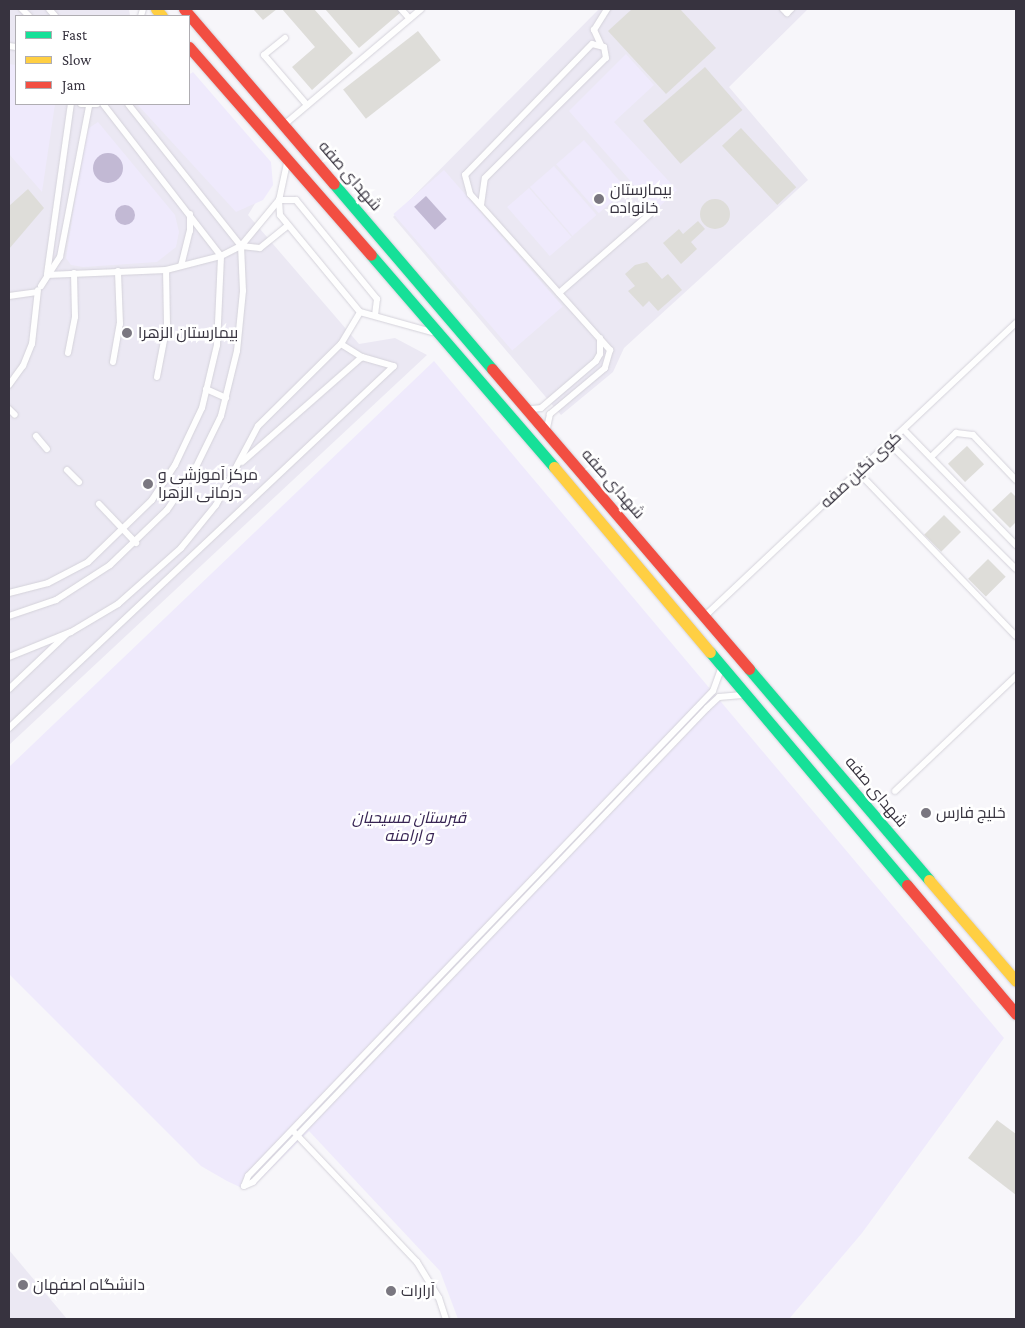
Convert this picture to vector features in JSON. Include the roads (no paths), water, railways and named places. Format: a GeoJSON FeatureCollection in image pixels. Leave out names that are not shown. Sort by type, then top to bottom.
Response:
{"type":"FeatureCollection","features":[{"type":"Feature","properties":{"kind":"main road","name":"شهدای صفه"},"geometry":{"type":"LineString","coordinates":[[190,16],[528,408],[1016,981]]}},
{"type":"Feature","properties":{"kind":"main road"},"geometry":{"type":"LineString","coordinates":[[190,48],[287,162],[440,334],[1016,1014]]}},
{"type":"Feature","properties":{"kind":"main road"},"geometry":{"type":"LineString","coordinates":[[854,824],[870,810]]}},
{"type":"Feature","properties":{"kind":"lane"},"geometry":{"type":"LineString","coordinates":[[401,9],[409,18]]}},
{"type":"Feature","properties":{"kind":"lane"},"geometry":{"type":"LineString","coordinates":[[284,124],[421,9]]}},
{"type":"Feature","properties":{"kind":"lane"},"geometry":{"type":"LineString","coordinates":[[481,205],[485,178],[606,58],[594,30],[607,9]]}},
{"type":"Feature","properties":{"kind":"lane"},"geometry":{"type":"LineString","coordinates":[[783,9],[787,13],[791,9]]}},
{"type":"Feature","properties":{"kind":"lane"},"geometry":{"type":"LineString","coordinates":[[285,38],[264,55],[307,104]]}},
{"type":"Feature","properties":{"kind":"lane"},"geometry":{"type":"LineString","coordinates":[[548,432],[550,414],[609,363],[610,350],[465,185],[467,170],[592,44],[601,45]]}},
{"type":"Feature","properties":{"kind":"lane"},"geometry":{"type":"LineString","coordinates":[[47,275],[71,105]]}},
{"type":"Feature","properties":{"kind":"lane"},"geometry":{"type":"LineString","coordinates":[[85,105],[93,105]]}},
{"type":"Feature","properties":{"kind":"lane"},"geometry":{"type":"LineString","coordinates":[[9,593],[48,583],[88,562],[124,530],[152,500],[175,465],[202,408],[217,345],[221,256],[104,105]]}},
{"type":"Feature","properties":{"kind":"lane"},"geometry":{"type":"LineString","coordinates":[[9,616],[56,600],[110,565],[136,543],[167,510],[194,471],[221,416],[226,398],[239,334],[243,291],[241,246],[129,105]]}},
{"type":"Feature","properties":{"kind":"lane"},"geometry":{"type":"LineString","coordinates":[[9,384],[23,366],[32,344],[39,289],[60,256],[89,106]]}},
{"type":"Feature","properties":{"kind":"lane"},"geometry":{"type":"LineString","coordinates":[[287,162],[279,200],[280,215],[360,312],[375,315],[386,321],[440,334]]}},
{"type":"Feature","properties":{"kind":"lane"},"geometry":{"type":"LineString","coordinates":[[47,275],[166,270],[221,256],[241,246],[279,200]]}},
{"type":"Feature","properties":{"kind":"lane"},"geometry":{"type":"LineString","coordinates":[[279,200],[296,200],[377,299],[375,315]]}},
{"type":"Feature","properties":{"kind":"lane"},"geometry":{"type":"LineString","coordinates":[[181,266],[190,231],[190,214]]}},
{"type":"Feature","properties":{"kind":"lane"},"geometry":{"type":"LineString","coordinates":[[559,293],[650,214]]}},
{"type":"Feature","properties":{"kind":"lane"},"geometry":{"type":"LineString","coordinates":[[241,246],[260,248],[288,225]]}},
{"type":"Feature","properties":{"kind":"lane"},"geometry":{"type":"LineString","coordinates":[[158,377],[167,325],[166,270]]}},
{"type":"Feature","properties":{"kind":"lane"},"geometry":{"type":"LineString","coordinates":[[113,362],[120,324],[118,271]]}},
{"type":"Feature","properties":{"kind":"lane"},"geometry":{"type":"LineString","coordinates":[[68,353],[75,317],[74,273]]}},
{"type":"Feature","properties":{"kind":"lane"},"geometry":{"type":"LineString","coordinates":[[9,296],[39,289]]}},
{"type":"Feature","properties":{"kind":"lane"},"geometry":{"type":"LineString","coordinates":[[9,656],[70,632],[118,604],[181,548],[216,505],[240,465],[258,426],[341,344],[360,312]]}},
{"type":"Feature","properties":{"kind":"lane","name":"کوی نگین صفه"},"geometry":{"type":"LineString","coordinates":[[705,616],[890,444],[1016,323]]}},
{"type":"Feature","properties":{"kind":"lane"},"geometry":{"type":"LineString","coordinates":[[528,408],[541,408],[596,361],[600,354],[600,338]]}},
{"type":"Feature","properties":{"kind":"lane"},"geometry":{"type":"LineString","coordinates":[[9,728],[394,366],[362,357],[341,344]]}},
{"type":"Feature","properties":{"kind":"lane"},"geometry":{"type":"LineString","coordinates":[[240,465],[362,357]]}},
{"type":"Feature","properties":{"kind":"lane"},"geometry":{"type":"LineString","coordinates":[[206,389],[226,398]]}},
{"type":"Feature","properties":{"kind":"lane"},"geometry":{"type":"LineString","coordinates":[[9,408],[15,416]]}},
{"type":"Feature","properties":{"kind":"lane"},"geometry":{"type":"LineString","coordinates":[[904,430],[1016,545]]}},
{"type":"Feature","properties":{"kind":"lane"},"geometry":{"type":"LineString","coordinates":[[931,458],[956,434],[973,435],[1016,480]]}},
{"type":"Feature","properties":{"kind":"lane"},"geometry":{"type":"LineString","coordinates":[[36,436],[47,449]]}},
{"type":"Feature","properties":{"kind":"lane"},"geometry":{"type":"LineString","coordinates":[[890,444],[1016,569]]}},
{"type":"Feature","properties":{"kind":"lane"},"geometry":{"type":"LineString","coordinates":[[66,470],[79,482]]}},
{"type":"Feature","properties":{"kind":"lane"},"geometry":{"type":"LineString","coordinates":[[859,473],[1016,636]]}},
{"type":"Feature","properties":{"kind":"lane"},"geometry":{"type":"LineString","coordinates":[[99,504],[136,543]]}},
{"type":"Feature","properties":{"kind":"lane"},"geometry":{"type":"LineString","coordinates":[[9,689],[70,632]]}},
{"type":"Feature","properties":{"kind":"lane"},"geometry":{"type":"LineString","coordinates":[[721,668],[713,692],[294,1132],[254,1182],[244,1186],[248,1176],[294,1132],[719,697],[744,695]]}},
{"type":"Feature","properties":{"kind":"lane"},"geometry":{"type":"LineString","coordinates":[[895,791],[1016,676]]}},
{"type":"Feature","properties":{"kind":"lane"},"geometry":{"type":"LineString","coordinates":[[294,1132],[416,1262],[439,1298],[446,1319]]}},
{"type":"Feature","properties":{"kind":"place","name":"بیمارستان خانواده"},"geometry":{"type":"Point","coordinates":[599,199]}},
{"type":"Feature","properties":{"kind":"place","name":"بیمارستان الزهرا"},"geometry":{"type":"Point","coordinates":[127,333]}},
{"type":"Feature","properties":{"kind":"place","name":"مرکز آموزشی و درمانی الزهرا"},"geometry":{"type":"Point","coordinates":[148,484]}},
{"type":"Feature","properties":{"kind":"place","name":"خلیج فارس"},"geometry":{"type":"Point","coordinates":[926,813]}},
{"type":"Feature","properties":{"kind":"place","name":"دانشگاه اصفهان"},"geometry":{"type":"Point","coordinates":[23,1285]}},
{"type":"Feature","properties":{"kind":"place","name":"آرارات"},"geometry":{"type":"Point","coordinates":[391,1291]}},
{"type":"Feature","properties":{"kind":"park label","name":"قبرستان مسیحیان و ارامنه"},"geometry":{"type":"Point","coordinates":[409,827]}}]}
